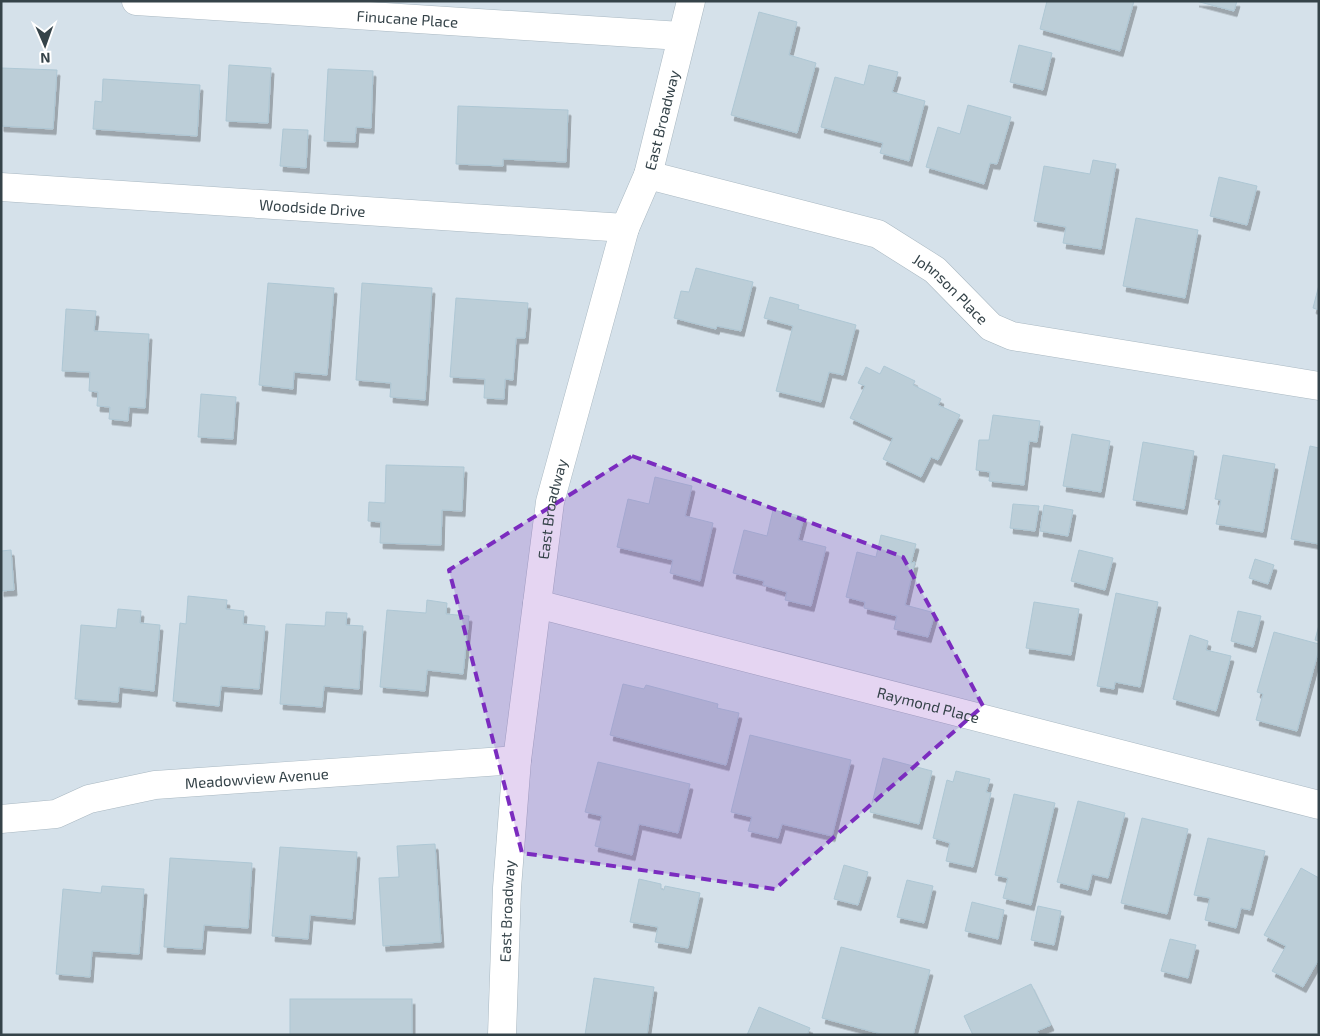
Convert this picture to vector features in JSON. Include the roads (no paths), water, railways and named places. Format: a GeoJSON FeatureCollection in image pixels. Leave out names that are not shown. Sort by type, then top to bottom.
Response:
{"type":"FeatureCollection","features":[{"type":"Feature","properties":{"kind":"street","name":"Finucane Place"},"geometry":{"type":"LineString","coordinates":[[136,1],[681,36]]}},
{"type":"Feature","properties":{"kind":"street","name":"East Broadway"},"geometry":{"type":"LineString","coordinates":[[502,1035],[507,888],[517,760],[550,502],[624,228],[648,175],[691,1]]}},
{"type":"Feature","properties":{"kind":"street","name":"Johnson Place"},"geometry":{"type":"LineString","coordinates":[[648,175],[878,234],[935,270],[991,327],[1012,336],[1319,386]]}},
{"type":"Feature","properties":{"kind":"street","name":"Woodside Drive"},"geometry":{"type":"LineString","coordinates":[[1,187],[624,228]]}},
{"type":"Feature","properties":{"kind":"street","name":"Raymond Place"},"geometry":{"type":"LineString","coordinates":[[537,604],[1319,805]]}},
{"type":"Feature","properties":{"kind":"street","name":"Meadowview Avenue"},"geometry":{"type":"LineString","coordinates":[[1,818],[56,814],[89,799],[155,785],[517,760]]}}]}
